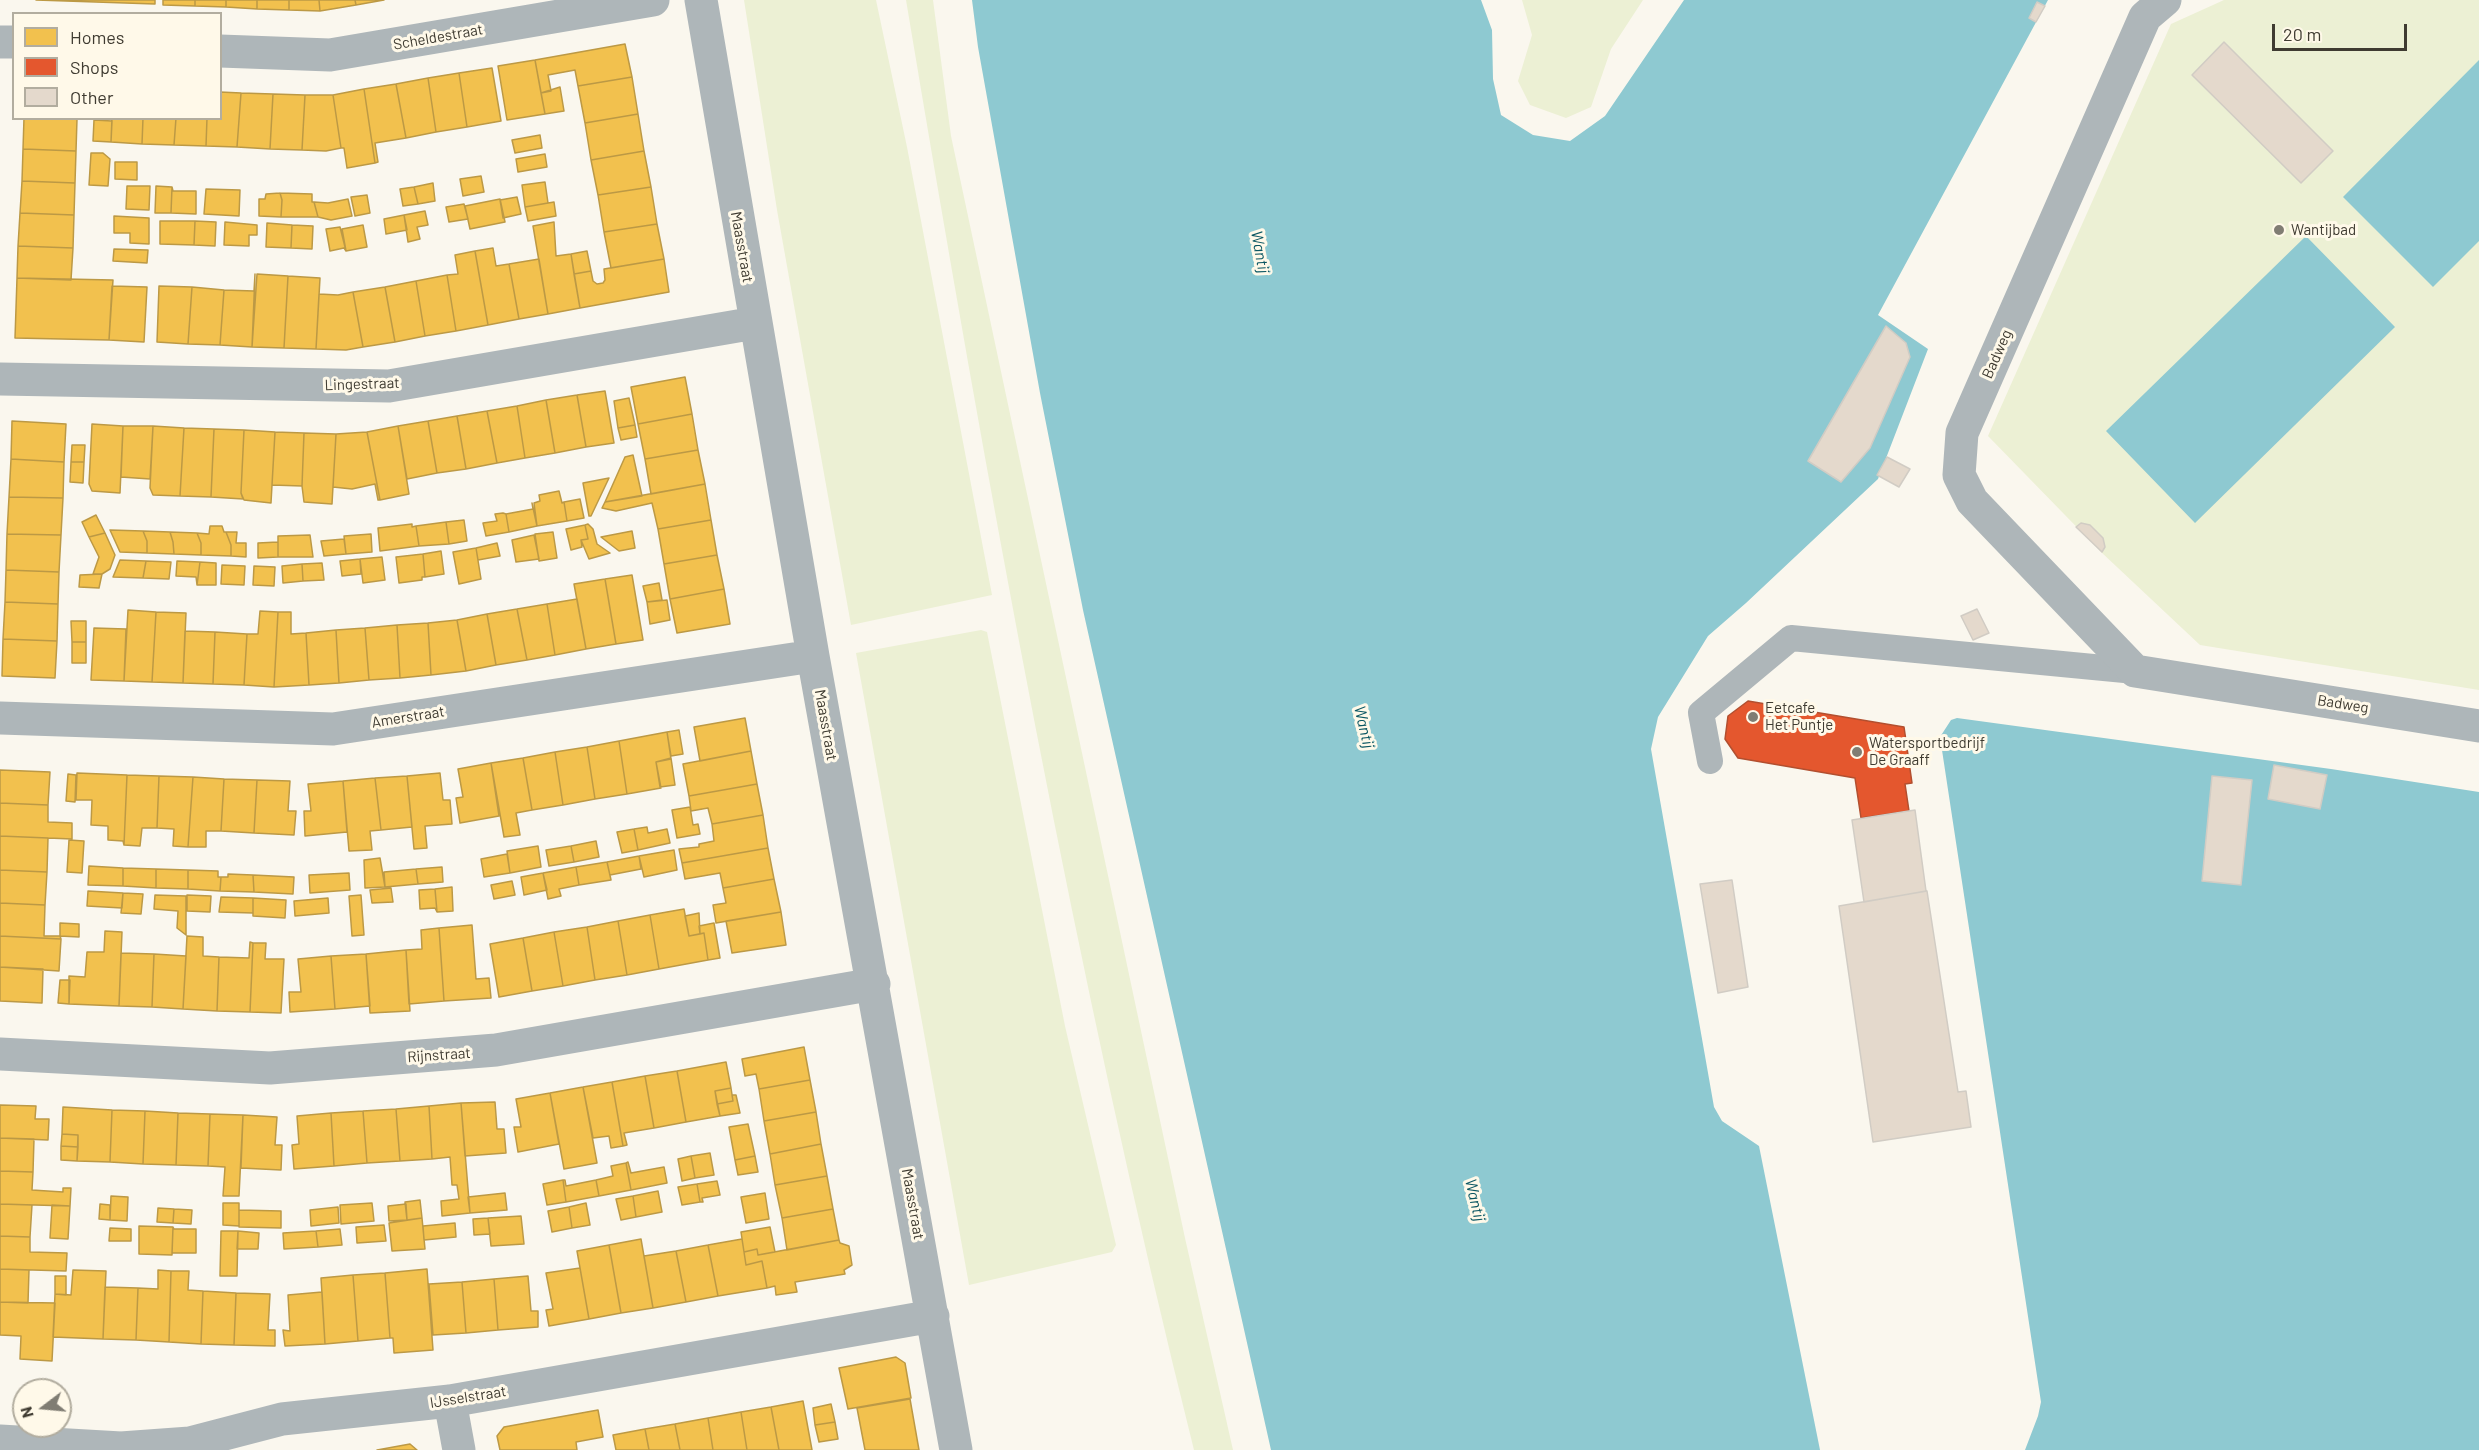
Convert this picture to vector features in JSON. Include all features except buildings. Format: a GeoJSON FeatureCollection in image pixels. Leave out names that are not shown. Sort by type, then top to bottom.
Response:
{"type":"FeatureCollection","features":[{"type":"Feature","properties":{"kind":"street","name":"Scheldestraat"},"geometry":{"type":"LineString","coordinates":[[222,51],[330,55],[653,0]]}},
{"type":"Feature","properties":{"kind":"street","name":"Maasstraat"},"geometry":{"type":"LineString","coordinates":[[701,0],[813,656],[874,984],[956,1450]]}},
{"type":"Feature","properties":{"kind":"street","name":"Badweg"},"geometry":{"type":"LineString","coordinates":[[2165,0],[2145,17],[1962,433],[1959,475],[1972,501],[2135,671],[2479,726]]}},
{"type":"Feature","properties":{"kind":"street","name":"Lingestraat"},"geometry":{"type":"LineString","coordinates":[[0,379],[389,386],[755,323]]}},
{"type":"Feature","properties":{"kind":"street","name":"Amerstraat"},"geometry":{"type":"LineString","coordinates":[[0,718],[333,729],[813,656]]}},
{"type":"Feature","properties":{"kind":"street","name":"Rijnstraat"},"geometry":{"type":"LineString","coordinates":[[0,1054],[270,1068],[496,1050],[874,984]]}},
{"type":"Feature","properties":{"kind":"street","name":"IJsselstraat"},"geometry":{"type":"LineString","coordinates":[[0,1441],[121,1449],[190,1443],[282,1419],[450,1401],[933,1316]]}},
{"type":"Feature","properties":{"kind":"street"},"geometry":{"type":"LineString","coordinates":[[450,1401],[459,1450]]}},
{"type":"Feature","properties":{"kind":"lane","name":"Badweg"},"geometry":{"type":"LineString","coordinates":[[1710,761],[1701,714],[1791,638],[2135,671]]}},
{"type":"Feature","properties":{"kind":"green space"},"geometry":{"type":"Polygon","coordinates":[[[744,0],[876,0],[907,147],[992,595],[851,625],[777,210],[744,0]]]}},
{"type":"Feature","properties":{"kind":"green space"},"geometry":{"type":"Polygon","coordinates":[[[906,0],[933,0],[951,136],[1185,1238],[1233,1450],[1194,1450],[1110,1090],[1001,546],[906,0]]]}},
{"type":"Feature","properties":{"kind":"green space"},"geometry":{"type":"Polygon","coordinates":[[[1522,0],[1643,0],[1611,49],[1591,107],[1566,118],[1530,105],[1518,81],[1532,35],[1522,0]]]}},
{"type":"Feature","properties":{"kind":"green space","name":"Wantijbad"},"geometry":{"type":"Polygon","coordinates":[[[2224,0],[2479,0],[2479,690],[2200,645],[2101,552],[1988,436],[2171,24],[2224,0]]]}},
{"type":"Feature","properties":{"kind":"green space"},"geometry":{"type":"Polygon","coordinates":[[[981,630],[987,632],[1065,1026],[1116,1245],[1112,1252],[969,1285],[856,653],[981,630]]]}},
{"type":"Feature","properties":{"kind":"water","name":"Wantij"},"geometry":{"type":"Polygon","coordinates":[[[972,0],[1481,0],[1492,30],[1493,79],[1501,115],[1533,135],[1570,141],[1605,116],[1684,0],[2048,0],[1878,315],[1928,349],[1878,479],[1708,636],[1658,717],[1651,749],[1714,1107],[1722,1121],[1759,1146],[1820,1450],[1271,1450],[1083,610],[1040,393],[978,47],[972,0]]]}},
{"type":"Feature","properties":{"kind":"water"},"geometry":{"type":"Polygon","coordinates":[[[2479,60],[2479,241],[2433,287],[2343,197],[2479,60]]]}},
{"type":"Feature","properties":{"kind":"water"},"geometry":{"type":"Polygon","coordinates":[[[2306,236],[2395,327],[2195,523],[2106,431],[2306,236]]]}},
{"type":"Feature","properties":{"kind":"water"},"geometry":{"type":"Polygon","coordinates":[[[1957,718],[2331,769],[2479,792],[2479,1450],[2025,1450],[2041,1402],[1940,737],[1951,720],[1957,718]]]}},
{"type":"Feature","properties":{"kind":"place","name":"Wantijbad"},"geometry":{"type":"Point","coordinates":[2279,230]}},
{"type":"Feature","properties":{"kind":"place","name":"Eetcafe Het Puntje"},"geometry":{"type":"Point","coordinates":[1753,717]}},
{"type":"Feature","properties":{"kind":"place","name":"Watersportbedrijf De Graaff"},"geometry":{"type":"Point","coordinates":[1857,752]}}]}
